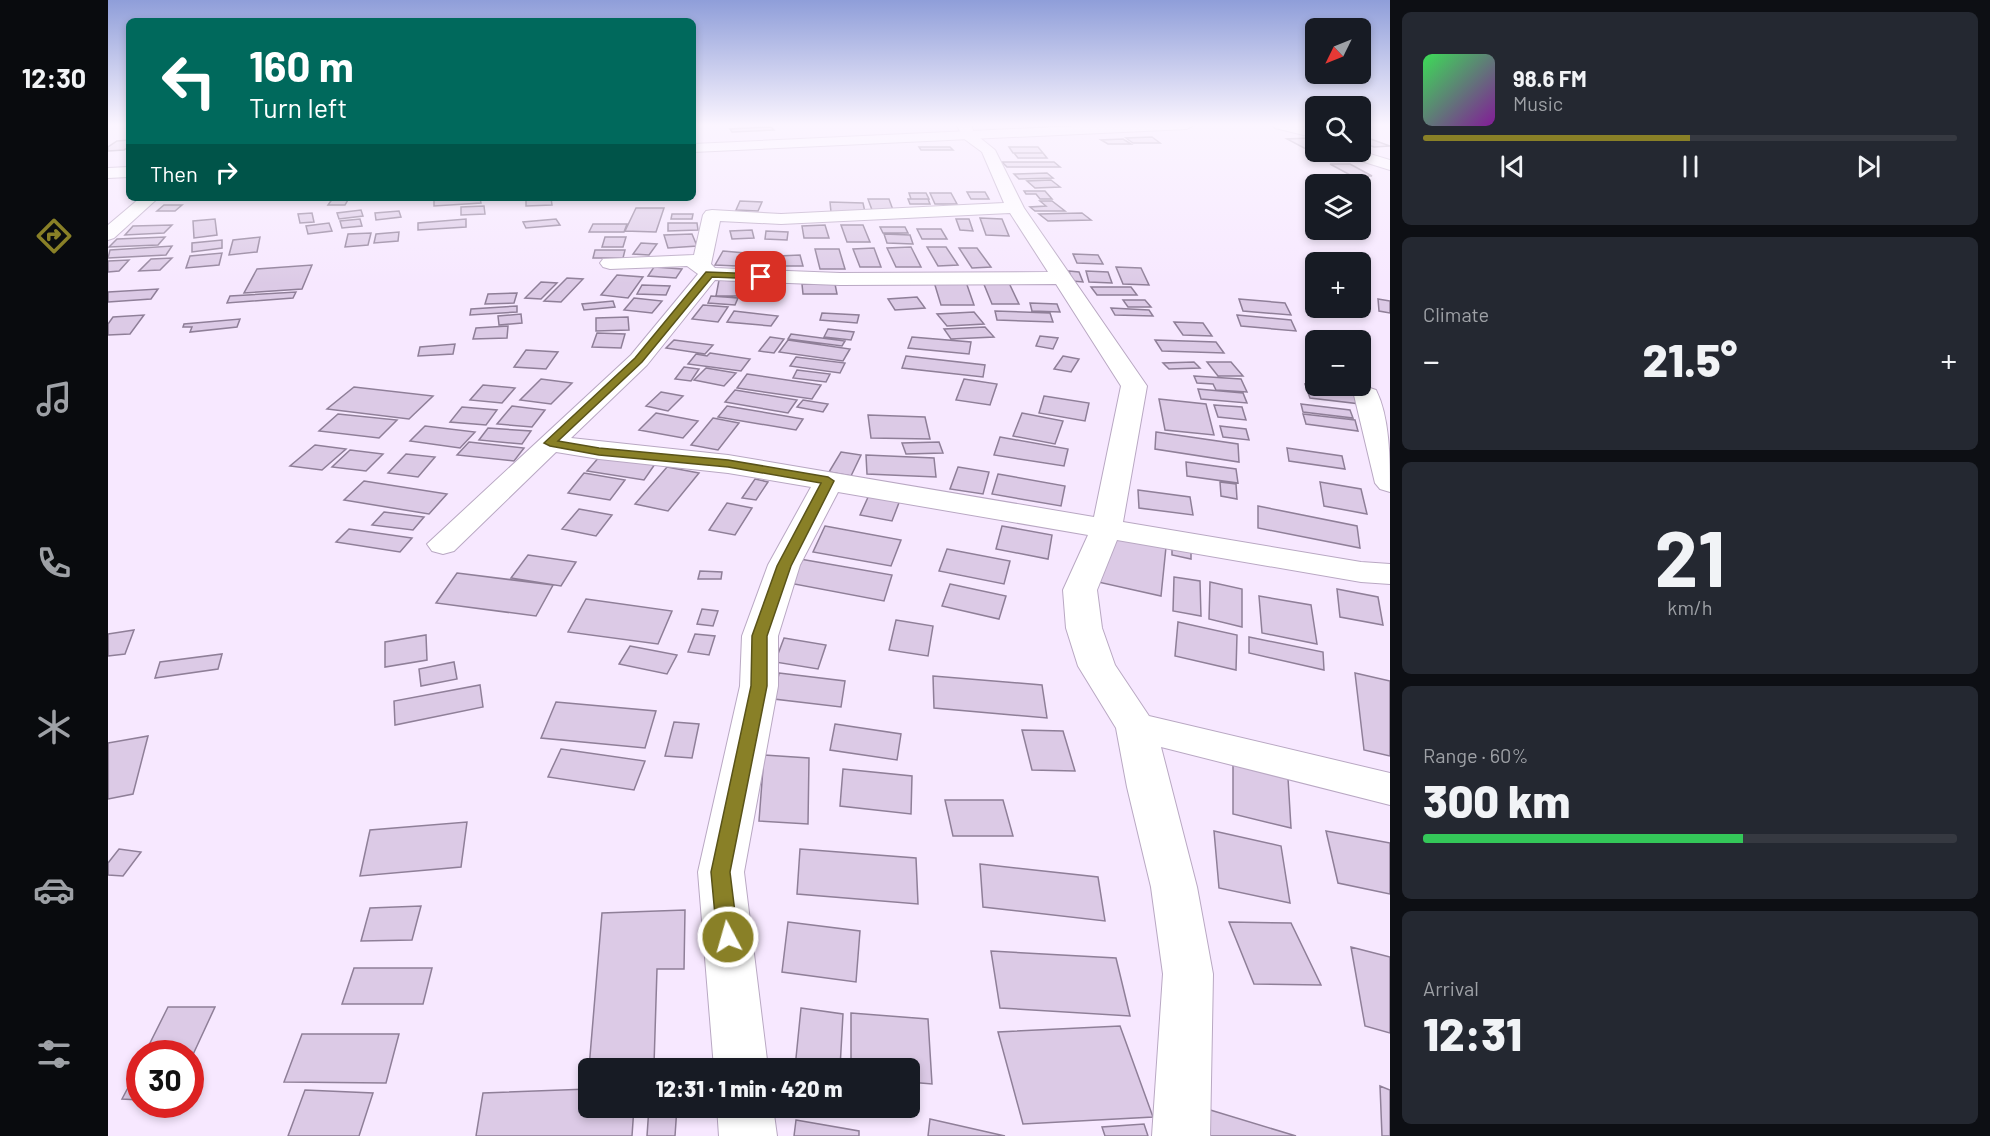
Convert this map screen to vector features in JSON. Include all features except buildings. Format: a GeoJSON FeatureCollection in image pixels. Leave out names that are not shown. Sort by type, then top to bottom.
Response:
{"type":"FeatureCollection","features":[{"type":"Feature","properties":{"kind":"street"},"geometry":{"type":"LineString","coordinates":[[1001,178],[1014,208],[1134,386],[1107,527],[1080,590],[1084,628],[1097,666],[1137,727],[1148,787],[1174,887],[1188,974],[1181,1136]]}},
{"type":"Feature","properties":{"kind":"street"},"geometry":{"type":"LineString","coordinates":[[108,234],[146,201]]}},
{"type":"Feature","properties":{"kind":"street"},"geometry":{"type":"LineString","coordinates":[[443,544],[639,360],[705,270],[712,215],[781,219],[1014,208]]}},
{"type":"Feature","properties":{"kind":"street"},"geometry":{"type":"LineString","coordinates":[[610,263],[690,260],[705,270],[840,279],[1060,278]]}},
{"type":"Feature","properties":{"kind":"street"},"geometry":{"type":"LineString","coordinates":[[1367,396],[1390,483]]}},
{"type":"Feature","properties":{"kind":"street"},"geometry":{"type":"LineString","coordinates":[[550,443],[599,451],[728,464],[1361,572],[1390,574]]}},
{"type":"Feature","properties":{"kind":"street"},"geometry":{"type":"LineString","coordinates":[[740,1058],[721,872],[759,686],[760,636],[784,566],[828,481]]}},
{"type":"Feature","properties":{"kind":"street"},"geometry":{"type":"LineString","coordinates":[[1137,727],[1390,789]]}},
{"type":"Feature","properties":{"kind":"street"},"geometry":{"type":"LineString","coordinates":[[747,1118],[748,1136]]}},
{"type":"Feature","properties":{"kind":"route"},"geometry":{"type":"LineString","coordinates":[[728,937],[721,872],[759,686],[760,636],[773,592],[784,566],[828,481],[728,464],[599,451],[550,443],[639,360],[709,274],[761,277]]}}]}
